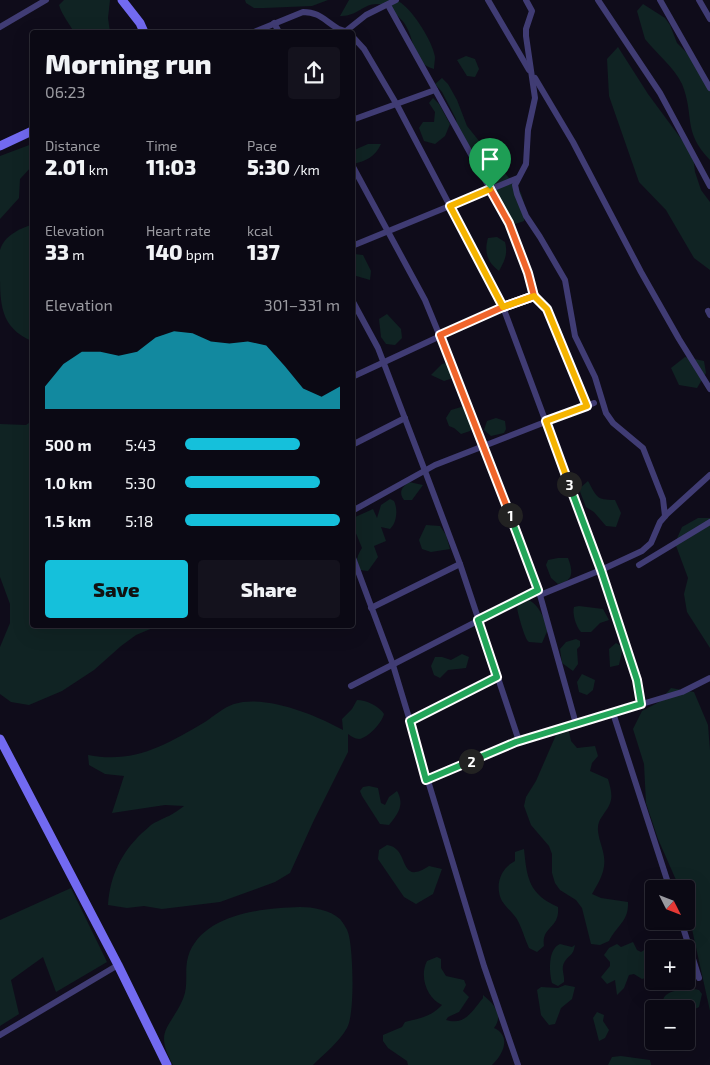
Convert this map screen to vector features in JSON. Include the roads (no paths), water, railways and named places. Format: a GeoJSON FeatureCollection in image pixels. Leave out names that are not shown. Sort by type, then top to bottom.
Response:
{"type":"FeatureCollection","features":[{"type":"Feature","properties":{"kind":"street"},"geometry":{"type":"LineString","coordinates":[[0,27],[46,0]]}},
{"type":"Feature","properties":{"kind":"street"},"geometry":{"type":"LineString","coordinates":[[122,0],[143,30]]}},
{"type":"Feature","properties":{"kind":"street"},"geometry":{"type":"LineString","coordinates":[[349,30],[366,15],[396,0]]}},
{"type":"Feature","properties":{"kind":"street"},"geometry":{"type":"LineString","coordinates":[[488,0],[573,142],[679,339],[710,389]]}},
{"type":"Feature","properties":{"kind":"street"},"geometry":{"type":"LineString","coordinates":[[526,0],[532,11],[526,29],[535,98],[528,130],[526,164],[515,184],[522,209],[567,287],[576,336],[595,377],[606,413],[612,423],[643,448],[663,499],[666,516]]}},
{"type":"Feature","properties":{"kind":"street"},"geometry":{"type":"LineString","coordinates":[[598,0],[660,93],[710,186]]}},
{"type":"Feature","properties":{"kind":"street"},"geometry":{"type":"LineString","coordinates":[[660,0],[710,88]]}},
{"type":"Feature","properties":{"kind":"street"},"geometry":{"type":"LineString","coordinates":[[699,0],[710,19]]}},
{"type":"Feature","properties":{"kind":"street"},"geometry":{"type":"LineString","coordinates":[[388,5],[509,223],[528,273],[534,296],[547,309],[587,406]]}},
{"type":"Feature","properties":{"kind":"street"},"geometry":{"type":"LineString","coordinates":[[258,30],[303,12],[312,12],[318,14],[340,30]]}},
{"type":"Feature","properties":{"kind":"street"},"geometry":{"type":"LineString","coordinates":[[274,23],[278,30]]}},
{"type":"Feature","properties":{"kind":"street"},"geometry":{"type":"LineString","coordinates":[[355,39],[364,49],[396,105],[503,307],[601,570],[637,680],[641,704]]}},
{"type":"Feature","properties":{"kind":"street"},"geometry":{"type":"LineString","coordinates":[[355,119],[435,90]]}},
{"type":"Feature","properties":{"kind":"street"},"geometry":{"type":"LineString","coordinates":[[0,146],[30,132]]}},
{"type":"Feature","properties":{"kind":"street"},"geometry":{"type":"LineString","coordinates":[[355,170],[425,300],[440,335],[539,592],[576,724]]}},
{"type":"Feature","properties":{"kind":"street"},"geometry":{"type":"LineString","coordinates":[[355,245],[519,178]]}},
{"type":"Feature","properties":{"kind":"street"},"geometry":{"type":"LineString","coordinates":[[355,375],[503,307],[534,296]]}},
{"type":"Feature","properties":{"kind":"street"},"geometry":{"type":"LineString","coordinates":[[355,311],[383,361],[405,418],[460,564],[519,741]]}},
{"type":"Feature","properties":{"kind":"street"},"geometry":{"type":"LineString","coordinates":[[355,509],[425,471],[594,403]]}},
{"type":"Feature","properties":{"kind":"street"},"geometry":{"type":"LineString","coordinates":[[355,443],[405,418]]}},
{"type":"Feature","properties":{"kind":"street"},"geometry":{"type":"LineString","coordinates":[[351,686],[478,620],[539,592],[601,570],[642,551],[651,542],[666,516],[710,475]]}},
{"type":"Feature","properties":{"kind":"street"},"geometry":{"type":"LineString","coordinates":[[640,565],[710,522]]}},
{"type":"Feature","properties":{"kind":"street"},"geometry":{"type":"LineString","coordinates":[[355,563],[393,665],[426,780],[484,966],[518,1065]]}},
{"type":"Feature","properties":{"kind":"street"},"geometry":{"type":"LineString","coordinates":[[371,608],[460,564]]}},
{"type":"Feature","properties":{"kind":"street"},"geometry":{"type":"LineString","coordinates":[[410,721],[497,677]]}},
{"type":"Feature","properties":{"kind":"street"},"geometry":{"type":"LineString","coordinates":[[426,780],[519,741],[682,692],[710,678]]}},
{"type":"Feature","properties":{"kind":"street"},"geometry":{"type":"LineString","coordinates":[[613,713],[667,880]]}},
{"type":"Feature","properties":{"kind":"street"},"geometry":{"type":"LineString","coordinates":[[0,739],[118,965],[167,1065]]}},
{"type":"Feature","properties":{"kind":"street"},"geometry":{"type":"LineString","coordinates":[[683,930],[699,978]]}},
{"type":"Feature","properties":{"kind":"street"},"geometry":{"type":"LineString","coordinates":[[0,1035],[118,965]]}}]}
